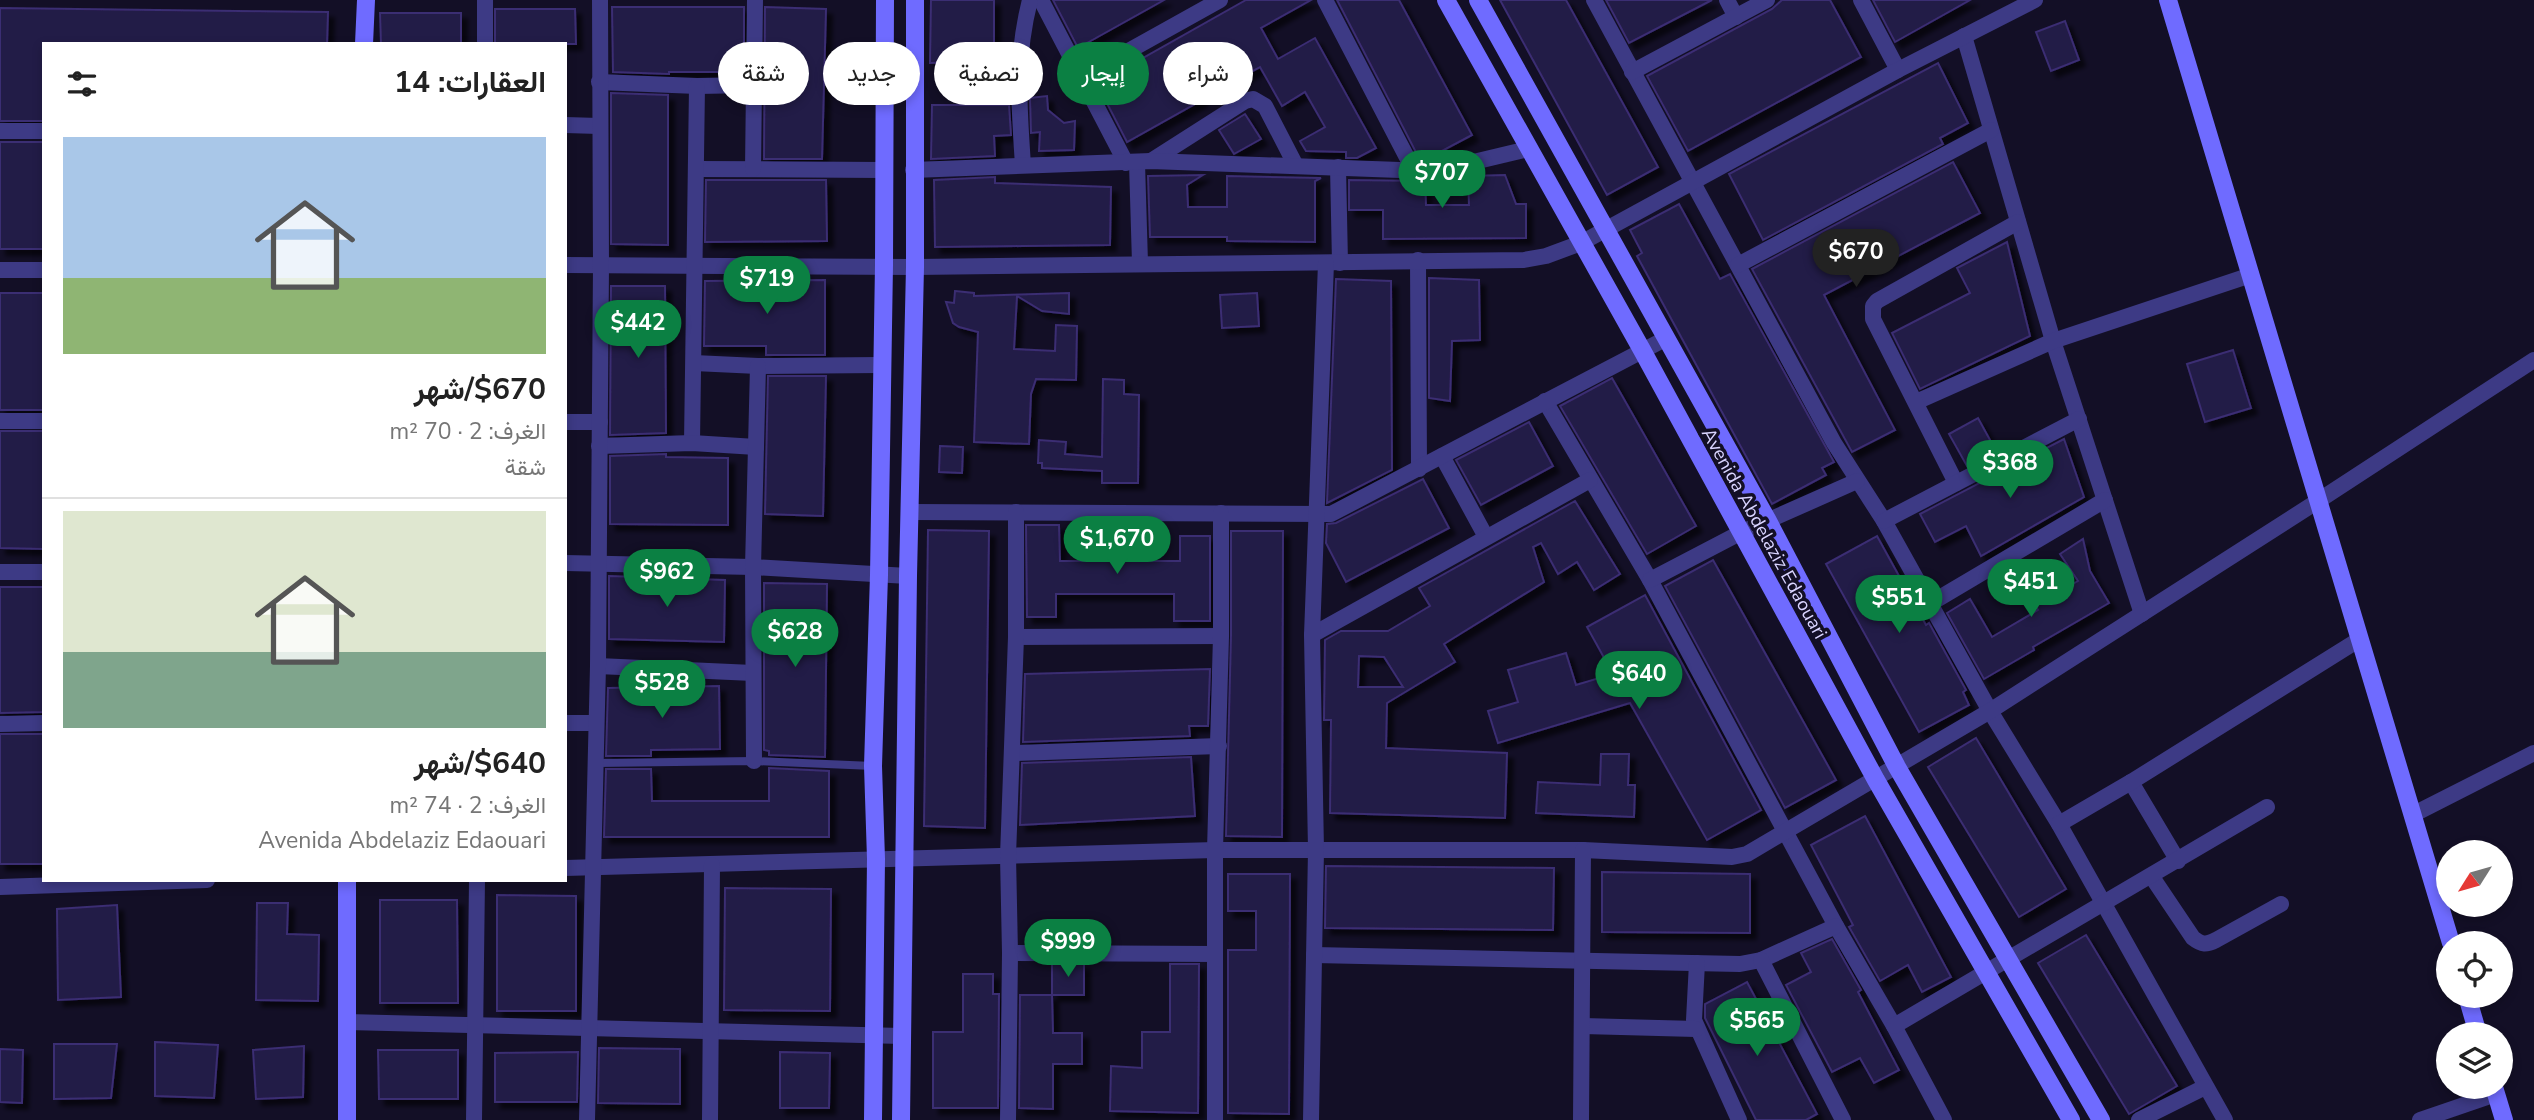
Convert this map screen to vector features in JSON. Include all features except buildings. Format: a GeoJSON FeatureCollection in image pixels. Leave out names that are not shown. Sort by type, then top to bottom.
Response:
{"type":"FeatureCollection","features":[{"type":"Feature","properties":{"kind":"street"},"geometry":{"type":"LineString","coordinates":[[364,42],[366,0]]}},
{"type":"Feature","properties":{"kind":"street"},"geometry":{"type":"LineString","coordinates":[[485,0],[485,42]]}},
{"type":"Feature","properties":{"kind":"street"},"geometry":{"type":"LineString","coordinates":[[587,1120],[598,666],[600,0]]}},
{"type":"Feature","properties":{"kind":"street"},"geometry":{"type":"LineString","coordinates":[[755,0],[755,42]]}},
{"type":"Feature","properties":{"kind":"street"},"geometry":{"type":"LineString","coordinates":[[873,1120],[876,859],[873,766],[884,265],[885,0]]}},
{"type":"Feature","properties":{"kind":"street"},"geometry":{"type":"LineString","coordinates":[[901,1120],[915,267],[915,0]]}},
{"type":"Feature","properties":{"kind":"street"},"geometry":{"type":"LineString","coordinates":[[1023,165],[1018,81],[1021,40],[1030,0]]}},
{"type":"Feature","properties":{"kind":"street"},"geometry":{"type":"LineString","coordinates":[[1041,0],[1062,42]]}},
{"type":"Feature","properties":{"kind":"street"},"geometry":{"type":"LineString","coordinates":[[1145,42],[1220,0]]}},
{"type":"Feature","properties":{"kind":"street"},"geometry":{"type":"LineString","coordinates":[[1325,0],[1413,169]]}},
{"type":"Feature","properties":{"kind":"street","name":"Avenida Abdelaziz Edaouari"},"geometry":{"type":"LineString","coordinates":[[1446,0],[1642,350],[1876,779],[2071,1120]]}},
{"type":"Feature","properties":{"kind":"street","name":"Avenida Abdelaziz Edaouari"},"geometry":{"type":"LineString","coordinates":[[1478,0],[1768,521],[1897,767],[2101,1120]]}},
{"type":"Feature","properties":{"kind":"street"},"geometry":{"type":"LineString","coordinates":[[1594,0],[1857,481],[1884,521],[1990,711],[2059,824],[2225,1120]]}},
{"type":"Feature","properties":{"kind":"street"},"geometry":{"type":"LineString","coordinates":[[1727,0],[1736,16]]}},
{"type":"Feature","properties":{"kind":"street"},"geometry":{"type":"LineString","coordinates":[[1632,72],[1767,0]]}},
{"type":"Feature","properties":{"kind":"street"},"geometry":{"type":"LineString","coordinates":[[1861,0],[1898,70]]}},
{"type":"Feature","properties":{"kind":"street"},"geometry":{"type":"LineString","coordinates":[[567,265],[915,267],[1524,260],[1546,256],[1581,243],[1898,70],[2035,0]]}},
{"type":"Feature","properties":{"kind":"street"},"geometry":{"type":"LineString","coordinates":[[2168,0],[2447,931]]}},
{"type":"Feature","properties":{"kind":"street"},"geometry":{"type":"LineString","coordinates":[[1964,36],[2053,341],[2142,614]]}},
{"type":"Feature","properties":{"kind":"street"},"geometry":{"type":"LineString","coordinates":[[599,82],[718,86]]}},
{"type":"Feature","properties":{"kind":"street"},"geometry":{"type":"LineString","coordinates":[[692,443],[697,86]]}},
{"type":"Feature","properties":{"kind":"street"},"geometry":{"type":"LineString","coordinates":[[1138,162],[1252,99],[1265,106],[1296,166]]}},
{"type":"Feature","properties":{"kind":"street"},"geometry":{"type":"LineString","coordinates":[[752,169],[754,105]]}},
{"type":"Feature","properties":{"kind":"street"},"geometry":{"type":"LineString","coordinates":[[1099,105],[1138,162],[1140,263]]}},
{"type":"Feature","properties":{"kind":"street"},"geometry":{"type":"LineString","coordinates":[[567,125],[599,126]]}},
{"type":"Feature","properties":{"kind":"street"},"geometry":{"type":"LineString","coordinates":[[1738,265],[1991,130]]}},
{"type":"Feature","properties":{"kind":"street"},"geometry":{"type":"LineString","coordinates":[[0,131],[42,131]]}},
{"type":"Feature","properties":{"kind":"street"},"geometry":{"type":"LineString","coordinates":[[913,170],[1138,162],[1440,170],[1528,149]]}},
{"type":"Feature","properties":{"kind":"street"},"geometry":{"type":"LineString","coordinates":[[1311,1120],[1316,850],[1312,635],[1315,515],[1338,167]]}},
{"type":"Feature","properties":{"kind":"street"},"geometry":{"type":"LineString","coordinates":[[696,169],[883,170]]}},
{"type":"Feature","properties":{"kind":"street"},"geometry":{"type":"LineString","coordinates":[[1956,483],[1873,319],[1873,306],[2018,222]]}},
{"type":"Feature","properties":{"kind":"street"},"geometry":{"type":"LineString","coordinates":[[1418,260],[1419,469]]}},
{"type":"Feature","properties":{"kind":"street"},"geometry":{"type":"LineString","coordinates":[[0,270],[42,270]]}},
{"type":"Feature","properties":{"kind":"street"},"geometry":{"type":"LineString","coordinates":[[1916,402],[2053,341],[2251,275]]}},
{"type":"Feature","properties":{"kind":"street"},"geometry":{"type":"LineString","coordinates":[[911,512],[1315,515],[1338,512],[1665,339]]}},
{"type":"Feature","properties":{"kind":"street"},"geometry":{"type":"LineString","coordinates":[[567,868],[1215,850],[1583,850],[1732,857],[1759,849],[1990,711],[2534,360]]}},
{"type":"Feature","properties":{"kind":"street"},"geometry":{"type":"LineString","coordinates":[[694,363],[758,366],[881,365]]}},
{"type":"Feature","properties":{"kind":"street"},"geometry":{"type":"LineString","coordinates":[[754,761],[753,567],[758,366]]}},
{"type":"Feature","properties":{"kind":"street"},"geometry":{"type":"LineString","coordinates":[[1545,401],[1650,580],[1944,1120]]}},
{"type":"Feature","properties":{"kind":"street"},"geometry":{"type":"LineString","coordinates":[[1884,521],[2078,419]]}},
{"type":"Feature","properties":{"kind":"street"},"geometry":{"type":"LineString","coordinates":[[0,421],[42,421]]}},
{"type":"Feature","properties":{"kind":"street"},"geometry":{"type":"LineString","coordinates":[[567,422],[600,422]]}},
{"type":"Feature","properties":{"kind":"street"},"geometry":{"type":"LineString","coordinates":[[599,446],[692,443],[757,447]]}},
{"type":"Feature","properties":{"kind":"street"},"geometry":{"type":"LineString","coordinates":[[1442,456],[1486,537]]}},
{"type":"Feature","properties":{"kind":"street"},"geometry":{"type":"LineString","coordinates":[[1312,635],[1590,480]]}},
{"type":"Feature","properties":{"kind":"street"},"geometry":{"type":"LineString","coordinates":[[1650,580],[1740,533],[1857,481]]}},
{"type":"Feature","properties":{"kind":"street"},"geometry":{"type":"LineString","coordinates":[[1931,603],[2105,500]]}},
{"type":"Feature","properties":{"kind":"street"},"geometry":{"type":"LineString","coordinates":[[1008,1120],[1008,856],[1016,637],[1016,512]]}},
{"type":"Feature","properties":{"kind":"street"},"geometry":{"type":"LineString","coordinates":[[1215,1120],[1215,850],[1221,636],[1221,513]]}},
{"type":"Feature","properties":{"kind":"street"},"geometry":{"type":"LineString","coordinates":[[567,563],[753,567],[908,576]]}},
{"type":"Feature","properties":{"kind":"street"},"geometry":{"type":"LineString","coordinates":[[0,572],[42,572]]}},
{"type":"Feature","properties":{"kind":"street"},"geometry":{"type":"LineString","coordinates":[[1016,637],[1221,636]]}},
{"type":"Feature","properties":{"kind":"street"},"geometry":{"type":"LineString","coordinates":[[2059,824],[2360,639]]}},
{"type":"Feature","properties":{"kind":"street"},"geometry":{"type":"LineString","coordinates":[[598,666],[753,673]]}},
{"type":"Feature","properties":{"kind":"street"},"geometry":{"type":"LineString","coordinates":[[0,724],[42,723]]}},
{"type":"Feature","properties":{"kind":"street"},"geometry":{"type":"LineString","coordinates":[[567,723],[596,723]]}},
{"type":"Feature","properties":{"kind":"street"},"geometry":{"type":"LineString","coordinates":[[1013,753],[1219,746]]}},
{"type":"Feature","properties":{"kind":"street"},"geometry":{"type":"LineString","coordinates":[[2412,815],[2534,753]]}},
{"type":"Feature","properties":{"kind":"street"},"geometry":{"type":"LineString","coordinates":[[2131,782],[2178,860]]}},
{"type":"Feature","properties":{"kind":"street"},"geometry":{"type":"LineString","coordinates":[[1894,1026],[2152,877],[2267,807]]}},
{"type":"Feature","properties":{"kind":"street"},"geometry":{"type":"LineString","coordinates":[[1581,1120],[1583,850]]}},
{"type":"Feature","properties":{"kind":"street"},"geometry":{"type":"LineString","coordinates":[[710,1120],[712,865]]}},
{"type":"Feature","properties":{"kind":"street"},"geometry":{"type":"LineString","coordinates":[[2152,877],[2199,944],[2206,945],[2281,904]]}},
{"type":"Feature","properties":{"kind":"street"},"geometry":{"type":"LineString","coordinates":[[0,887],[148,882]]}},
{"type":"Feature","properties":{"kind":"street"},"geometry":{"type":"LineString","coordinates":[[346,1120],[347,882]]}},
{"type":"Feature","properties":{"kind":"street"},"geometry":{"type":"LineString","coordinates":[[474,1120],[477,882]]}},
{"type":"Feature","properties":{"kind":"street"},"geometry":{"type":"LineString","coordinates":[[1314,955],[1740,964],[1761,960],[1836,926]]}},
{"type":"Feature","properties":{"kind":"street"},"geometry":{"type":"LineString","coordinates":[[1010,953],[1215,954]]}},
{"type":"Feature","properties":{"kind":"street"},"geometry":{"type":"LineString","coordinates":[[1761,960],[1843,1120]]}},
{"type":"Feature","properties":{"kind":"street"},"geometry":{"type":"LineString","coordinates":[[1697,963],[1694,1013],[1696,1029],[1739,1120]]}},
{"type":"Feature","properties":{"kind":"street"},"geometry":{"type":"LineString","coordinates":[[347,1022],[902,1035]]}},
{"type":"Feature","properties":{"kind":"street"},"geometry":{"type":"LineString","coordinates":[[1583,1026],[1696,1029]]}},
{"type":"Feature","properties":{"kind":"street"},"geometry":{"type":"LineString","coordinates":[[2139,1120],[2205,1087]]}},
{"type":"Feature","properties":{"kind":"street"},"geometry":{"type":"LineString","coordinates":[[2420,1120],[2474,1099]]}},
{"type":"Feature","properties":{"kind":"street"},"geometry":{"type":"LineString","coordinates":[[2497,1099],[2504,1120]]}},
{"type":"Feature","properties":{"kind":"lane"},"geometry":{"type":"LineString","coordinates":[[596,763],[754,761],[873,766]]}}]}
